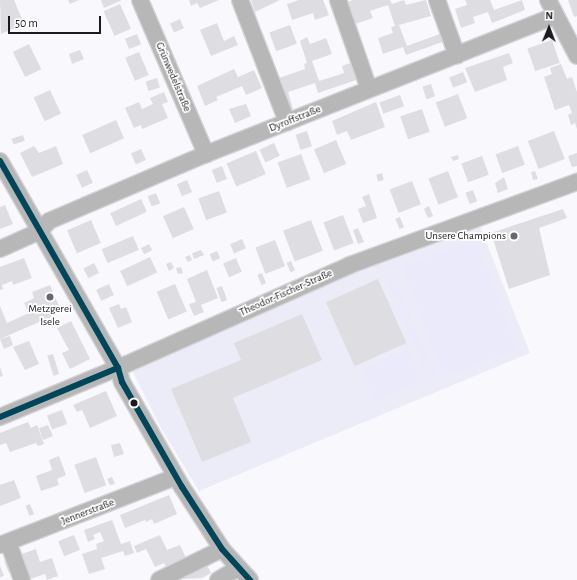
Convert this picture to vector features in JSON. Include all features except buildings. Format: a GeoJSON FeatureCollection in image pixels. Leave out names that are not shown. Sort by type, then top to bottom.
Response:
{"type":"FeatureCollection","features":[{"type":"Feature","properties":{"kind":"street","name":"Grünwedelstraße"},"geometry":{"type":"LineString","coordinates":[[140,0],[206,154]]}},
{"type":"Feature","properties":{"kind":"street"},"geometry":{"type":"LineString","coordinates":[[240,0],[287,122]]}},
{"type":"Feature","properties":{"kind":"street"},"geometry":{"type":"LineString","coordinates":[[338,0],[369,89]]}},
{"type":"Feature","properties":{"kind":"street"},"geometry":{"type":"LineString","coordinates":[[437,0],[457,56]]}},
{"type":"Feature","properties":{"kind":"street"},"geometry":{"type":"LineString","coordinates":[[548,0],[577,56]]}},
{"type":"Feature","properties":{"kind":"street","name":"Dyroffstraße"},"geometry":{"type":"LineString","coordinates":[[0,249],[40,231],[49,221],[206,154],[555,16]]}},
{"type":"Feature","properties":{"kind":"street"},"geometry":{"type":"LineString","coordinates":[[0,161],[118,368],[122,382],[175,477],[222,550],[250,580]]}},
{"type":"Feature","properties":{"kind":"street","name":"Theodor-Fischer-Straße"},"geometry":{"type":"LineString","coordinates":[[0,417],[118,368],[350,265],[577,182]]}},
{"type":"Feature","properties":{"kind":"street","name":"Jennerstraße"},"geometry":{"type":"LineString","coordinates":[[4,544],[175,477]]}},
{"type":"Feature","properties":{"kind":"street"},"geometry":{"type":"LineString","coordinates":[[4,544],[22,580]]}},
{"type":"Feature","properties":{"kind":"street"},"geometry":{"type":"LineString","coordinates":[[159,580],[222,550]]}},
{"type":"Feature","properties":{"kind":"street"},"geometry":{"type":"LineString","coordinates":[[218,580],[238,568]]}},
{"type":"Feature","properties":{"kind":"shaded area"},"geometry":{"type":"Polygon","coordinates":[[[480,226],[530,353],[199,491],[161,428],[131,368],[364,268],[480,226]]]}},
{"type":"Feature","properties":{"kind":"shaded area"},"geometry":{"type":"Polygon","coordinates":[[[477,239],[517,350],[442,377],[402,266],[477,239]]]}},
{"type":"Feature","properties":{"kind":"shaded area"},"geometry":{"type":"Polygon","coordinates":[[[392,271],[437,376],[428,379],[384,275],[392,271]]]}},
{"type":"Feature","properties":{"kind":"shaded area"},"geometry":{"type":"Polygon","coordinates":[[[408,349],[422,381],[376,402],[361,370],[408,349]]]}},
{"type":"Feature","properties":{"kind":"transit line"},"geometry":{"type":"LineString","coordinates":[[0,161],[118,368],[122,382],[182,487],[222,549],[250,580]]}},
{"type":"Feature","properties":{"kind":"transit line"},"geometry":{"type":"LineString","coordinates":[[0,417],[118,368]]}},
{"type":"Feature","properties":{"kind":"place","name":"Unsere Champions"},"geometry":{"type":"Point","coordinates":[514,236]}},
{"type":"Feature","properties":{"kind":"place","name":"Metzgerei Isele"},"geometry":{"type":"Point","coordinates":[50,297]}}]}
